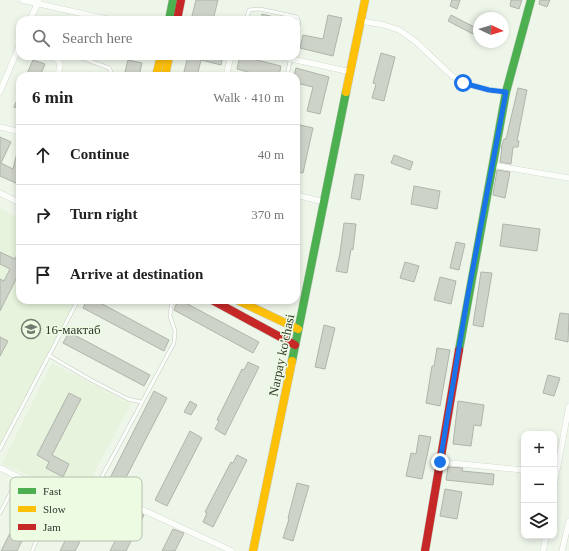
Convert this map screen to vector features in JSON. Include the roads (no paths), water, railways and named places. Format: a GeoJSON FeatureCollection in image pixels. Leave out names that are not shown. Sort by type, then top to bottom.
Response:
{"type":"FeatureCollection","features":[{"type":"Feature","properties":{"kind":"street"},"geometry":{"type":"LineString","coordinates":[[22,0],[38,2],[95,16]]}},
{"type":"Feature","properties":{"kind":"street"},"geometry":{"type":"LineString","coordinates":[[170,16],[173,0]]}},
{"type":"Feature","properties":{"kind":"street"},"geometry":{"type":"LineString","coordinates":[[178,16],[181,0]]}},
{"type":"Feature","properties":{"kind":"street","name":"Narpay ko'chasi"},"geometry":{"type":"LineString","coordinates":[[253,551],[365,0]]}},
{"type":"Feature","properties":{"kind":"street"},"geometry":{"type":"LineString","coordinates":[[425,551],[467,300],[506,92],[531,0]]}},
{"type":"Feature","properties":{"kind":"street"},"geometry":{"type":"LineString","coordinates":[[32,16],[38,2]]}},
{"type":"Feature","properties":{"kind":"street"},"geometry":{"type":"LineString","coordinates":[[361,21],[384,25],[399,30],[415,41],[451,75],[463,83],[489,90],[506,92]]}},
{"type":"Feature","properties":{"kind":"street"},"geometry":{"type":"LineString","coordinates":[[0,92],[16,54]]}},
{"type":"Feature","properties":{"kind":"street"},"geometry":{"type":"LineString","coordinates":[[300,59],[351,72]]}},
{"type":"Feature","properties":{"kind":"street"},"geometry":{"type":"LineString","coordinates":[[58,60],[60,65],[59,72]]}},
{"type":"Feature","properties":{"kind":"street"},"geometry":{"type":"LineString","coordinates":[[157,72],[160,60]]}},
{"type":"Feature","properties":{"kind":"street"},"geometry":{"type":"LineString","coordinates":[[166,72],[168,60]]}},
{"type":"Feature","properties":{"kind":"street"},"geometry":{"type":"LineString","coordinates":[[227,72],[230,60]]}},
{"type":"Feature","properties":{"kind":"street"},"geometry":{"type":"LineString","coordinates":[[0,127],[16,131]]}},
{"type":"Feature","properties":{"kind":"street"},"geometry":{"type":"LineString","coordinates":[[492,165],[569,178]]}},
{"type":"Feature","properties":{"kind":"street"},"geometry":{"type":"LineString","coordinates":[[0,193],[16,201]]}},
{"type":"Feature","properties":{"kind":"street"},"geometry":{"type":"LineString","coordinates":[[300,196],[324,202]]}},
{"type":"Feature","properties":{"kind":"street"},"geometry":{"type":"LineString","coordinates":[[219,304],[295,345]]}},
{"type":"Feature","properties":{"kind":"street"},"geometry":{"type":"LineString","coordinates":[[245,304],[298,329]]}},
{"type":"Feature","properties":{"kind":"street"},"geometry":{"type":"LineString","coordinates":[[556,467],[569,406]]}},
{"type":"Feature","properties":{"kind":"street"},"geometry":{"type":"LineString","coordinates":[[440,462],[521,470]]}},
{"type":"Feature","properties":{"kind":"street"},"geometry":{"type":"LineString","coordinates":[[0,468],[19,477]]}},
{"type":"Feature","properties":{"kind":"street"},"geometry":{"type":"LineString","coordinates":[[142,510],[232,551]]}},
{"type":"Feature","properties":{"kind":"street"},"geometry":{"type":"LineString","coordinates":[[562,551],[569,521]]}},
{"type":"Feature","properties":{"kind":"street"},"geometry":{"type":"LineString","coordinates":[[543,551],[545,539]]}},
{"type":"Feature","properties":{"kind":"lane"},"geometry":{"type":"LineString","coordinates":[[248,16],[250,10],[260,9],[292,16]]}},
{"type":"Feature","properties":{"kind":"lane"},"geometry":{"type":"LineString","coordinates":[[87,60],[109,68],[111,72]]}},
{"type":"Feature","properties":{"kind":"lane"},"geometry":{"type":"LineString","coordinates":[[287,72],[290,60]]}},
{"type":"Feature","properties":{"kind":"lane"},"geometry":{"type":"LineString","coordinates":[[0,449],[76,304]]}},
{"type":"Feature","properties":{"kind":"lane"},"geometry":{"type":"LineString","coordinates":[[101,477],[174,343],[175,331],[170,316],[172,304]]}},
{"type":"Feature","properties":{"kind":"lane"},"geometry":{"type":"LineString","coordinates":[[50,356],[91,380],[128,399],[135,402],[141,402]]}},
{"type":"Feature","properties":{"kind":"lane"},"geometry":{"type":"LineString","coordinates":[[0,513],[10,494]]}},
{"type":"Feature","properties":{"kind":"lane"},"geometry":{"type":"LineString","coordinates":[[32,551],[37,541]]}},
{"type":"Feature","properties":{"kind":"place","name":"16-мактаб"},"geometry":{"type":"Point","coordinates":[31,329]}}]}
